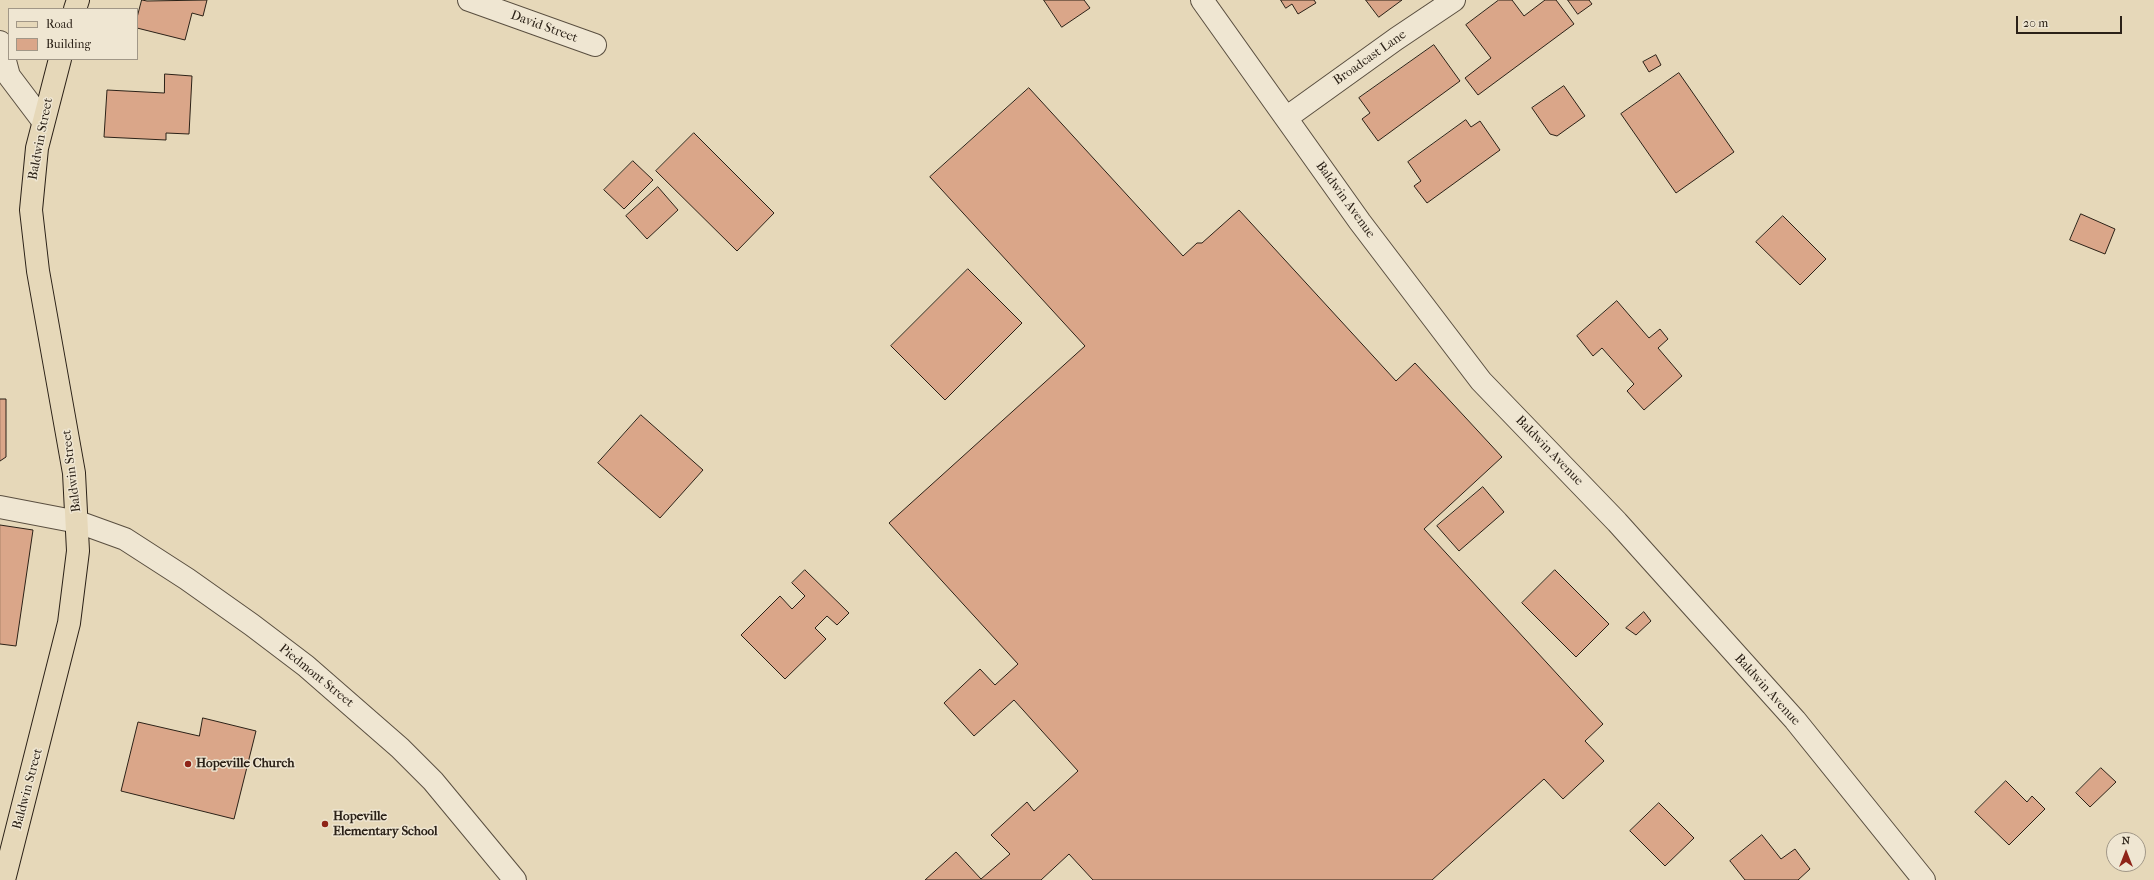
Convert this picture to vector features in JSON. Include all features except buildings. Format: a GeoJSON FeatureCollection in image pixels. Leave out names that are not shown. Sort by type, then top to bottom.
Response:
{"type":"FeatureCollection","features":[{"type":"Feature","properties":{"kind":"main road","name":"Baldwin Street"},"geometry":{"type":"LineString","coordinates":[[4,880],[40,745],[69,623],[76,576],[78,522],[74,473],[38,272],[32,210],[34,170],[43,121],[60,60]]}},
{"type":"Feature","properties":{"kind":"street","name":"David Street"},"geometry":{"type":"LineString","coordinates":[[469,0],[595,46]]}},
{"type":"Feature","properties":{"kind":"street","name":"Baldwin Avenue"},"geometry":{"type":"LineString","coordinates":[[1202,0],[1360,222],[1480,381],[1617,522],[1794,720],[1924,880]]}},
{"type":"Feature","properties":{"kind":"street","name":"Broadcast Lane"},"geometry":{"type":"LineString","coordinates":[[1286,118],[1396,39],[1454,0]]}},
{"type":"Feature","properties":{"kind":"street"},"geometry":{"type":"LineString","coordinates":[[0,42],[9,76],[43,121]]}},
{"type":"Feature","properties":{"kind":"street","name":"Piedmont Street"},"geometry":{"type":"LineString","coordinates":[[0,507],[78,522],[109,532],[138,546],[252,625],[306,666],[357,709],[433,781],[515,880]]}},
{"type":"Feature","properties":{"kind":"place","name":"Hopeville Church"},"geometry":{"type":"Point","coordinates":[188,764]}},
{"type":"Feature","properties":{"kind":"place","name":"Hopeville Elementary School"},"geometry":{"type":"Point","coordinates":[325,824]}}]}
